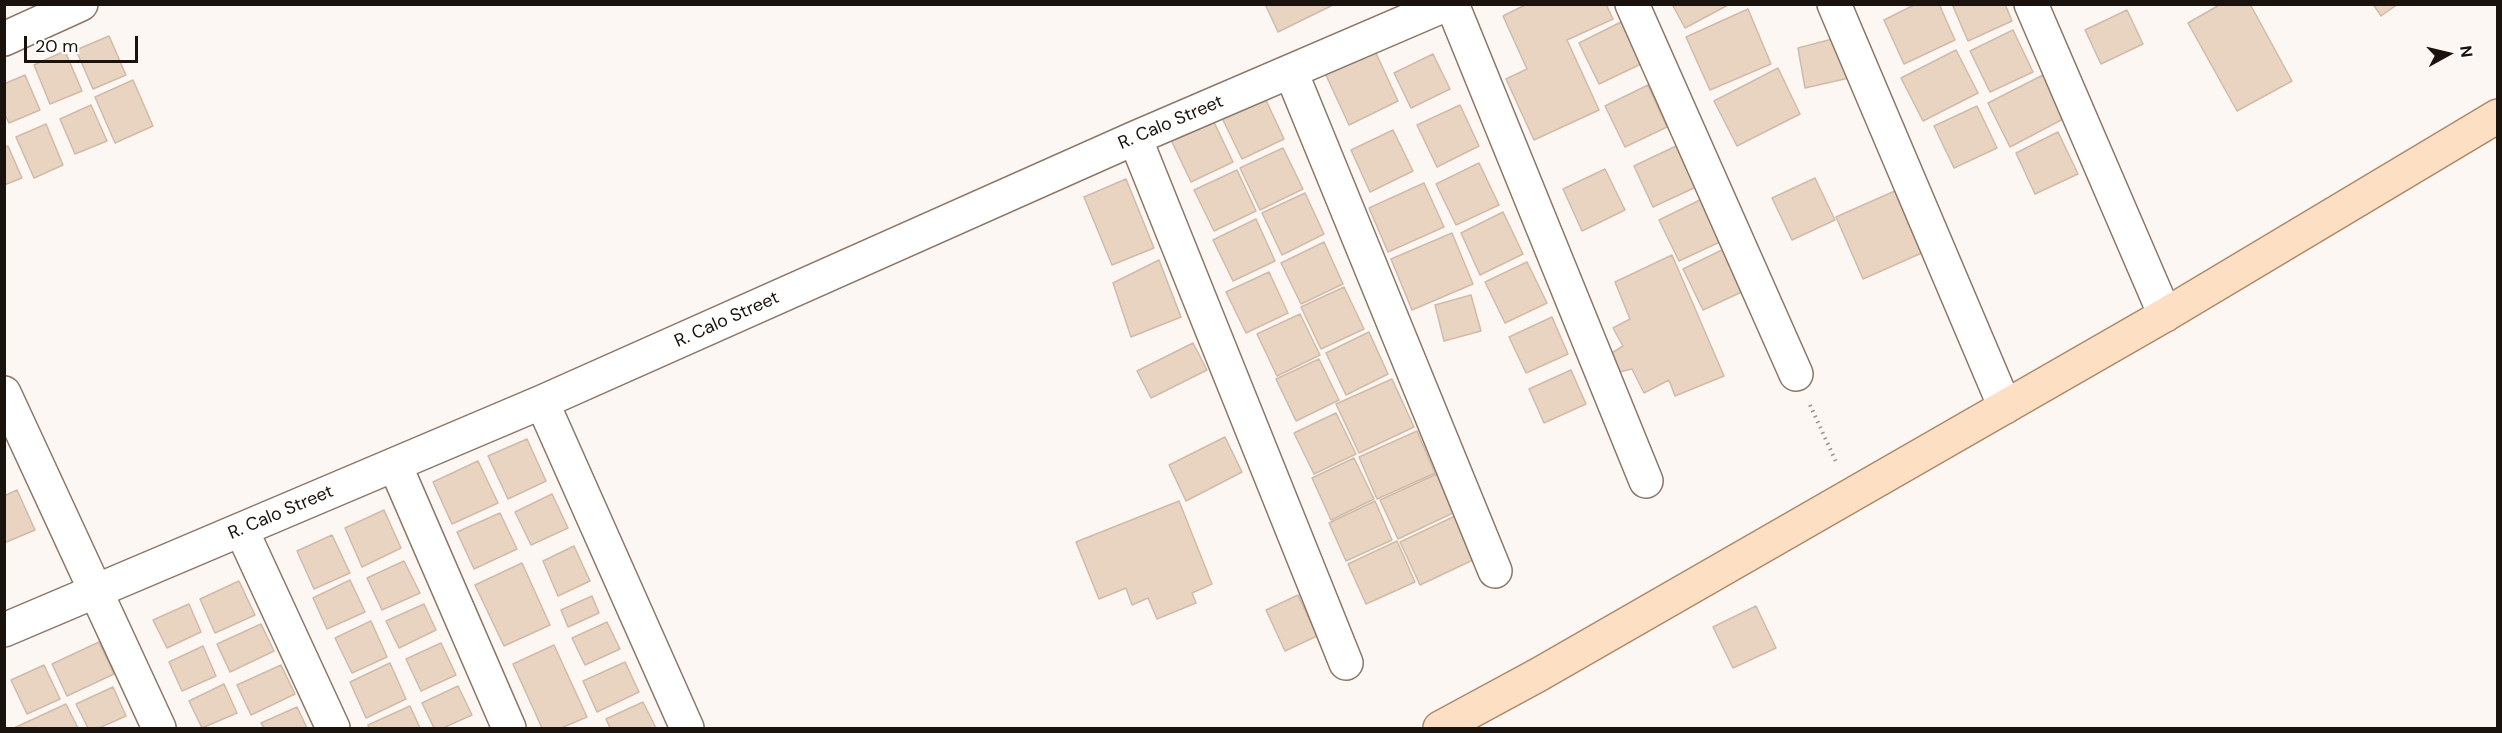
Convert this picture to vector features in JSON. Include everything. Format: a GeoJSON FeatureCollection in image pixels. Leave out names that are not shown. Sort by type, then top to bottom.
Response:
{"type":"FeatureCollection","features":[{"type":"Feature","properties":{"kind":"main road"},"geometry":{"type":"LineString","coordinates":[[1440,729],[2165,315],[2498,116]]}},
{"type":"Feature","properties":{"kind":"street"},"geometry":{"type":"LineString","coordinates":[[4,39],[81,4]]}},
{"type":"Feature","properties":{"kind":"street","name":"R. Calo Street"},"geometry":{"type":"LineString","coordinates":[[4,630],[542,402],[1135,138],[1447,4]]}},
{"type":"Feature","properties":{"kind":"street"},"geometry":{"type":"LineString","coordinates":[[1452,4],[1646,481]]}},
{"type":"Feature","properties":{"kind":"street"},"geometry":{"type":"LineString","coordinates":[[1632,4],[1796,374]]}},
{"type":"Feature","properties":{"kind":"street"},"geometry":{"type":"LineString","coordinates":[[1834,4],[2005,407]]}},
{"type":"Feature","properties":{"kind":"street"},"geometry":{"type":"LineString","coordinates":[[2031,4],[2165,315]]}},
{"type":"Feature","properties":{"kind":"street"},"geometry":{"type":"LineString","coordinates":[[1291,72],[1495,571]]}},
{"type":"Feature","properties":{"kind":"street"},"geometry":{"type":"LineString","coordinates":[[1135,138],[1346,663]]}},
{"type":"Feature","properties":{"kind":"street"},"geometry":{"type":"LineString","coordinates":[[6,398],[159,729]]}},
{"type":"Feature","properties":{"kind":"street"},"geometry":{"type":"LineString","coordinates":[[542,402],[687,729]]}},
{"type":"Feature","properties":{"kind":"street"},"geometry":{"type":"LineString","coordinates":[[395,465],[509,729]]}},
{"type":"Feature","properties":{"kind":"street"},"geometry":{"type":"LineString","coordinates":[[242,531],[333,729]]}},
{"type":"Feature","properties":{"kind":"path"},"geometry":{"type":"LineString","coordinates":[[1796,374],[1851,496]]}},
{"type":"Feature","properties":{"kind":"building"},"geometry":{"type":"Polygon","coordinates":[[[1265,4],[1335,4],[1278,32],[1265,4]]]}},
{"type":"Feature","properties":{"kind":"building"},"geometry":{"type":"Polygon","coordinates":[[[1527,4],[1606,4],[1613,19],[1567,40],[1599,110],[1534,140],[1506,79],[1527,69],[1503,16],[1527,4]]]}},
{"type":"Feature","properties":{"kind":"building"},"geometry":{"type":"Polygon","coordinates":[[[1672,4],[1730,4],[1685,28],[1672,4]]]}},
{"type":"Feature","properties":{"kind":"building"},"geometry":{"type":"Polygon","coordinates":[[[1916,4],[1939,4],[1955,40],[1904,64],[1884,20],[1916,4]]]}},
{"type":"Feature","properties":{"kind":"building"},"geometry":{"type":"Polygon","coordinates":[[[1952,4],[2005,4],[2012,21],[1968,41],[1952,4]]]}},
{"type":"Feature","properties":{"kind":"building"},"geometry":{"type":"Polygon","coordinates":[[[2221,4],[2250,4],[2292,81],[2237,111],[2188,23],[2221,4]]]}},
{"type":"Feature","properties":{"kind":"building"},"geometry":{"type":"Polygon","coordinates":[[[2373,4],[2398,4],[2381,16],[2373,4]]]}},
{"type":"Feature","properties":{"kind":"building"},"geometry":{"type":"Polygon","coordinates":[[[1748,9],[1771,64],[1710,90],[1686,37],[1748,9]]]}},
{"type":"Feature","properties":{"kind":"building"},"geometry":{"type":"Polygon","coordinates":[[[2127,10],[2143,44],[2101,64],[2085,30],[2127,10]]]}},
{"type":"Feature","properties":{"kind":"building"},"geometry":{"type":"Polygon","coordinates":[[[1621,22],[1641,64],[1599,84],[1579,43],[1621,22]]]}},
{"type":"Feature","properties":{"kind":"building"},"geometry":{"type":"Polygon","coordinates":[[[2013,30],[2033,72],[1990,92],[1970,51],[2013,30]]]}},
{"type":"Feature","properties":{"kind":"building"},"geometry":{"type":"Polygon","coordinates":[[[109,36],[126,75],[93,89],[76,50],[109,36]]]}},
{"type":"Feature","properties":{"kind":"building"},"geometry":{"type":"Polygon","coordinates":[[[1840,37],[1849,78],[1805,88],[1798,48],[1840,37]]]}},
{"type":"Feature","properties":{"kind":"building"},"geometry":{"type":"Polygon","coordinates":[[[1956,50],[1978,93],[1923,121],[1901,78],[1956,50]]]}},
{"type":"Feature","properties":{"kind":"building"},"geometry":{"type":"Polygon","coordinates":[[[65,51],[82,91],[50,104],[34,65],[65,51]]]}},
{"type":"Feature","properties":{"kind":"building"},"geometry":{"type":"Polygon","coordinates":[[[1375,51],[1398,101],[1349,125],[1325,73],[1375,51]]]}},
{"type":"Feature","properties":{"kind":"building"},"geometry":{"type":"Polygon","coordinates":[[[1433,54],[1450,89],[1411,108],[1394,73],[1433,54]]]}},
{"type":"Feature","properties":{"kind":"building"},"geometry":{"type":"Polygon","coordinates":[[[1778,68],[1800,114],[1737,146],[1714,101],[1778,68]]]}},
{"type":"Feature","properties":{"kind":"building"},"geometry":{"type":"Polygon","coordinates":[[[25,75],[40,110],[9,123],[4,113],[4,84],[25,75]]]}},
{"type":"Feature","properties":{"kind":"building"},"geometry":{"type":"Polygon","coordinates":[[[2043,75],[2065,118],[2010,147],[1988,103],[2043,75]]]}},
{"type":"Feature","properties":{"kind":"building"},"geometry":{"type":"Polygon","coordinates":[[[133,80],[153,126],[115,143],[95,97],[133,80]]]}},
{"type":"Feature","properties":{"kind":"building"},"geometry":{"type":"Polygon","coordinates":[[[1648,85],[1667,127],[1625,147],[1605,106],[1648,85]]]}},
{"type":"Feature","properties":{"kind":"building"},"geometry":{"type":"Polygon","coordinates":[[[1265,98],[1284,139],[1242,159],[1222,118],[1265,98]]]}},
{"type":"Feature","properties":{"kind":"building"},"geometry":{"type":"Polygon","coordinates":[[[91,105],[107,141],[75,154],[60,119],[91,105]]]}},
{"type":"Feature","properties":{"kind":"building"},"geometry":{"type":"Polygon","coordinates":[[[1460,105],[1479,146],[1437,167],[1417,125],[1460,105]]]}},
{"type":"Feature","properties":{"kind":"building"},"geometry":{"type":"Polygon","coordinates":[[[1977,106],[1997,148],[1954,168],[1934,126],[1977,106]]]}},
{"type":"Feature","properties":{"kind":"building"},"geometry":{"type":"Polygon","coordinates":[[[1213,120],[1233,162],[1191,182],[1171,140],[1213,120]]]}},
{"type":"Feature","properties":{"kind":"building"},"geometry":{"type":"Polygon","coordinates":[[[46,124],[63,165],[34,178],[16,137],[46,124]]]}},
{"type":"Feature","properties":{"kind":"building"},"geometry":{"type":"Polygon","coordinates":[[[1393,130],[1413,171],[1370,192],[1351,150],[1393,130]]]}},
{"type":"Feature","properties":{"kind":"building"},"geometry":{"type":"Polygon","coordinates":[[[2058,132],[2078,174],[2035,194],[2016,153],[2058,132]]]}},
{"type":"Feature","properties":{"kind":"building"},"geometry":{"type":"Polygon","coordinates":[[[8,146],[22,178],[4,185],[4,147],[8,146]]]}},
{"type":"Feature","properties":{"kind":"building"},"geometry":{"type":"Polygon","coordinates":[[[1676,146],[1696,187],[1653,207],[1634,166],[1676,146]]]}},
{"type":"Feature","properties":{"kind":"building"},"geometry":{"type":"Polygon","coordinates":[[[1283,148],[1303,189],[1260,210],[1240,168],[1283,148]]]}},
{"type":"Feature","properties":{"kind":"building"},"geometry":{"type":"Polygon","coordinates":[[[1479,163],[1499,205],[1456,225],[1436,184],[1479,163]]]}},
{"type":"Feature","properties":{"kind":"building"},"geometry":{"type":"Polygon","coordinates":[[[1605,169],[1625,210],[1582,231],[1563,189],[1605,169]]]}},
{"type":"Feature","properties":{"kind":"building"},"geometry":{"type":"Polygon","coordinates":[[[1237,170],[1256,211],[1214,231],[1194,190],[1237,170]]]}},
{"type":"Feature","properties":{"kind":"building"},"geometry":{"type":"Polygon","coordinates":[[[1815,178],[1835,220],[1792,240],[1772,198],[1815,178]]]}},
{"type":"Feature","properties":{"kind":"building"},"geometry":{"type":"Polygon","coordinates":[[[1126,179],[1154,248],[1112,265],[1084,197],[1126,179]]]}},
{"type":"Feature","properties":{"kind":"building"},"geometry":{"type":"Polygon","coordinates":[[[1424,183],[1444,227],[1388,252],[1369,208],[1424,183]]]}},
{"type":"Feature","properties":{"kind":"building"},"geometry":{"type":"Polygon","coordinates":[[[1897,190],[1924,252],[1863,279],[1836,217],[1897,190]]]}},
{"type":"Feature","properties":{"kind":"building"},"geometry":{"type":"Polygon","coordinates":[[[1305,193],[1324,234],[1282,255],[1262,213],[1305,193]]]}},
{"type":"Feature","properties":{"kind":"building"},"geometry":{"type":"Polygon","coordinates":[[[1702,199],[1722,241],[1679,261],[1659,220],[1702,199]]]}},
{"type":"Feature","properties":{"kind":"building"},"geometry":{"type":"Polygon","coordinates":[[[1503,212],[1523,254],[1480,275],[1461,233],[1503,212]]]}},
{"type":"Feature","properties":{"kind":"building"},"geometry":{"type":"Polygon","coordinates":[[[1256,219],[1275,261],[1233,281],[1213,240],[1256,219]]]}},
{"type":"Feature","properties":{"kind":"building"},"geometry":{"type":"Polygon","coordinates":[[[1452,233],[1473,284],[1412,310],[1391,259],[1452,233]]]}},
{"type":"Feature","properties":{"kind":"building"},"geometry":{"type":"Polygon","coordinates":[[[1324,242],[1343,284],[1301,304],[1281,263],[1324,242]]]}},
{"type":"Feature","properties":{"kind":"building"},"geometry":{"type":"Polygon","coordinates":[[[1726,248],[1746,290],[1703,310],[1683,269],[1726,248]]]}},
{"type":"Feature","properties":{"kind":"building"},"geometry":{"type":"Polygon","coordinates":[[[1672,255],[1724,376],[1675,396],[1669,380],[1644,393],[1632,369],[1619,372],[1610,354],[1623,346],[1613,328],[1630,319],[1615,282],[1672,255]]]}},
{"type":"Feature","properties":{"kind":"building"},"geometry":{"type":"Polygon","coordinates":[[[1159,260],[1181,317],[1131,337],[1113,283],[1159,260]]]}},
{"type":"Feature","properties":{"kind":"building"},"geometry":{"type":"Polygon","coordinates":[[[1527,262],[1547,303],[1505,323],[1485,282],[1527,262]]]}},
{"type":"Feature","properties":{"kind":"building"},"geometry":{"type":"Polygon","coordinates":[[[1269,272],[1288,313],[1246,333],[1226,292],[1269,272]]]}},
{"type":"Feature","properties":{"kind":"building"},"geometry":{"type":"Polygon","coordinates":[[[1344,287],[1364,329],[1321,349],[1301,307],[1344,287]]]}},
{"type":"Feature","properties":{"kind":"building"},"geometry":{"type":"Polygon","coordinates":[[[1471,295],[1481,331],[1444,341],[1435,305],[1471,295]]]}},
{"type":"Feature","properties":{"kind":"building"},"geometry":{"type":"Polygon","coordinates":[[[1300,314],[1320,355],[1277,376],[1257,334],[1300,314]]]}},
{"type":"Feature","properties":{"kind":"building"},"geometry":{"type":"Polygon","coordinates":[[[1552,317],[1568,354],[1526,373],[1509,337],[1552,317]]]}},
{"type":"Feature","properties":{"kind":"building"},"geometry":{"type":"Polygon","coordinates":[[[1369,332],[1388,374],[1346,395],[1326,353],[1369,332]]]}},
{"type":"Feature","properties":{"kind":"building"},"geometry":{"type":"Polygon","coordinates":[[[1193,343],[1207,370],[1151,398],[1137,371],[1193,343]]]}},
{"type":"Feature","properties":{"kind":"building"},"geometry":{"type":"Polygon","coordinates":[[[1319,359],[1339,400],[1296,421],[1276,379],[1319,359]]]}},
{"type":"Feature","properties":{"kind":"building"},"geometry":{"type":"Polygon","coordinates":[[[1571,370],[1586,404],[1544,423],[1529,389],[1571,370]]]}},
{"type":"Feature","properties":{"kind":"building"},"geometry":{"type":"Polygon","coordinates":[[[1392,379],[1414,427],[1359,453],[1336,404],[1392,379]]]}},
{"type":"Feature","properties":{"kind":"building"},"geometry":{"type":"Polygon","coordinates":[[[1336,413],[1356,454],[1314,474],[1294,433],[1336,413]]]}},
{"type":"Feature","properties":{"kind":"building"},"geometry":{"type":"Polygon","coordinates":[[[1417,431],[1435,473],[1377,499],[1359,457],[1417,431]]]}},
{"type":"Feature","properties":{"kind":"building"},"geometry":{"type":"Polygon","coordinates":[[[1225,437],[1242,472],[1186,501],[1169,465],[1225,437]]]}},
{"type":"Feature","properties":{"kind":"building"},"geometry":{"type":"Polygon","coordinates":[[[527,439],[546,481],[508,499],[488,456],[527,439]]]}},
{"type":"Feature","properties":{"kind":"building"},"geometry":{"type":"Polygon","coordinates":[[[1354,458],[1374,499],[1331,520],[1312,478],[1354,458]]]}},
{"type":"Feature","properties":{"kind":"building"},"geometry":{"type":"Polygon","coordinates":[[[478,461],[498,503],[452,524],[433,482],[478,461]]]}},
{"type":"Feature","properties":{"kind":"building"},"geometry":{"type":"Polygon","coordinates":[[[1437,474],[1453,513],[1398,539],[1380,500],[1437,474]]]}},
{"type":"Feature","properties":{"kind":"building"},"geometry":{"type":"Polygon","coordinates":[[[17,490],[35,530],[4,543],[4,496],[17,490]]]}},
{"type":"Feature","properties":{"kind":"building"},"geometry":{"type":"Polygon","coordinates":[[[552,494],[568,528],[531,545],[515,512],[552,494]]]}},
{"type":"Feature","properties":{"kind":"building"},"geometry":{"type":"Polygon","coordinates":[[[1179,501],[1212,584],[1192,593],[1196,603],[1157,619],[1148,598],[1132,605],[1126,588],[1099,599],[1076,542],[1179,501]]]}},
{"type":"Feature","properties":{"kind":"building"},"geometry":{"type":"Polygon","coordinates":[[[1375,501],[1392,540],[1346,561],[1329,523],[1375,501]]]}},
{"type":"Feature","properties":{"kind":"building"},"geometry":{"type":"Polygon","coordinates":[[[384,510],[401,548],[362,567],[345,528],[384,510]]]}},
{"type":"Feature","properties":{"kind":"building"},"geometry":{"type":"Polygon","coordinates":[[[500,513],[517,549],[474,569],[457,532],[500,513]]]}},
{"type":"Feature","properties":{"kind":"building"},"geometry":{"type":"Polygon","coordinates":[[[1455,516],[1475,559],[1420,585],[1400,542],[1455,516]]]}},
{"type":"Feature","properties":{"kind":"building"},"geometry":{"type":"Polygon","coordinates":[[[332,535],[350,573],[314,589],[297,551],[332,535]]]}},
{"type":"Feature","properties":{"kind":"building"},"geometry":{"type":"Polygon","coordinates":[[[1397,541],[1415,582],[1366,604],[1348,564],[1397,541]]]}},
{"type":"Feature","properties":{"kind":"building"},"geometry":{"type":"Polygon","coordinates":[[[574,546],[590,581],[558,596],[543,561],[574,546]]]}},
{"type":"Feature","properties":{"kind":"building"},"geometry":{"type":"Polygon","coordinates":[[[404,561],[420,593],[382,610],[367,578],[404,561]]]}},
{"type":"Feature","properties":{"kind":"building"},"geometry":{"type":"Polygon","coordinates":[[[522,563],[550,625],[504,646],[475,585],[522,563]]]}},
{"type":"Feature","properties":{"kind":"building"},"geometry":{"type":"Polygon","coordinates":[[[350,580],[365,612],[327,629],[313,598],[350,580]]]}},
{"type":"Feature","properties":{"kind":"building"},"geometry":{"type":"Polygon","coordinates":[[[239,581],[255,615],[215,633],[200,599],[239,581]]]}},
{"type":"Feature","properties":{"kind":"building"},"geometry":{"type":"Polygon","coordinates":[[[1298,595],[1317,636],[1285,651],[1266,610],[1298,595]]]}},
{"type":"Feature","properties":{"kind":"building"},"geometry":{"type":"Polygon","coordinates":[[[592,596],[599,613],[568,627],[561,610],[592,596]]]}},
{"type":"Feature","properties":{"kind":"building"},"geometry":{"type":"Polygon","coordinates":[[[189,604],[201,632],[167,648],[153,620],[189,604]]]}},
{"type":"Feature","properties":{"kind":"building"},"geometry":{"type":"Polygon","coordinates":[[[424,604],[436,630],[399,648],[386,621],[424,604]]]}},
{"type":"Feature","properties":{"kind":"building"},"geometry":{"type":"Polygon","coordinates":[[[1756,606],[1776,648],[1733,668],[1713,627],[1756,606]]]}},
{"type":"Feature","properties":{"kind":"building"},"geometry":{"type":"Polygon","coordinates":[[[371,621],[387,657],[352,673],[335,638],[371,621]]]}},
{"type":"Feature","properties":{"kind":"building"},"geometry":{"type":"Polygon","coordinates":[[[607,622],[620,649],[585,665],[572,638],[607,622]]]}},
{"type":"Feature","properties":{"kind":"building"},"geometry":{"type":"Polygon","coordinates":[[[261,624],[274,651],[230,672],[217,644],[261,624]]]}},
{"type":"Feature","properties":{"kind":"building"},"geometry":{"type":"Polygon","coordinates":[[[99,642],[114,674],[67,696],[52,664],[99,642]]]}},
{"type":"Feature","properties":{"kind":"building"},"geometry":{"type":"Polygon","coordinates":[[[441,643],[456,675],[421,691],[406,659],[441,643]]]}},
{"type":"Feature","properties":{"kind":"building"},"geometry":{"type":"Polygon","coordinates":[[[554,645],[587,717],[561,728],[542,728],[513,664],[554,645]]]}},
{"type":"Feature","properties":{"kind":"building"},"geometry":{"type":"Polygon","coordinates":[[[203,646],[216,676],[182,691],[169,662],[203,646]]]}},
{"type":"Feature","properties":{"kind":"building"},"geometry":{"type":"Polygon","coordinates":[[[625,662],[639,692],[597,712],[583,681],[625,662]]]}},
{"type":"Feature","properties":{"kind":"building"},"geometry":{"type":"Polygon","coordinates":[[[390,663],[406,699],[366,718],[350,682],[390,663]]]}},
{"type":"Feature","properties":{"kind":"building"},"geometry":{"type":"Polygon","coordinates":[[[44,665],[60,699],[27,714],[11,680],[44,665]]]}},
{"type":"Feature","properties":{"kind":"building"},"geometry":{"type":"Polygon","coordinates":[[[281,665],[295,694],[251,715],[237,685],[281,665]]]}},
{"type":"Feature","properties":{"kind":"building"},"geometry":{"type":"Polygon","coordinates":[[[224,684],[237,713],[202,728],[189,701],[224,684]]]}},
{"type":"Feature","properties":{"kind":"building"},"geometry":{"type":"Polygon","coordinates":[[[458,686],[472,715],[443,728],[434,728],[422,703],[458,686]]]}},
{"type":"Feature","properties":{"kind":"building"},"geometry":{"type":"Polygon","coordinates":[[[113,687],[126,716],[99,728],[88,728],[76,704],[113,687]]]}},
{"type":"Feature","properties":{"kind":"building"},"geometry":{"type":"Polygon","coordinates":[[[643,702],[656,728],[610,728],[606,719],[643,702]]]}},
{"type":"Feature","properties":{"kind":"building"},"geometry":{"type":"Polygon","coordinates":[[[66,704],[78,728],[14,728],[66,704]]]}},
{"type":"Feature","properties":{"kind":"building"},"geometry":{"type":"Polygon","coordinates":[[[410,706],[420,728],[369,728],[368,725],[410,706]]]}},
{"type":"Feature","properties":{"kind":"building"},"geometry":{"type":"Polygon","coordinates":[[[297,707],[307,728],[264,728],[261,723],[297,707]]]}}]}
